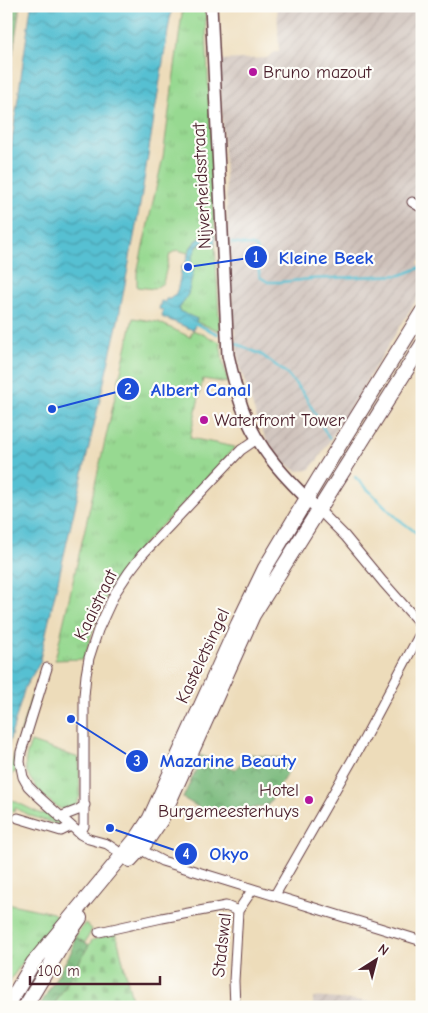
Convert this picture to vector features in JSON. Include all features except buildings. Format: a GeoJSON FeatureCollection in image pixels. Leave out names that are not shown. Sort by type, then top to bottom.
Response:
{"type":"FeatureCollection","features":[{"type":"Feature","properties":{"kind":"main road","name":"Kasteletsingel"},"geometry":{"type":"LineString","coordinates":[[7,1007],[33,963],[139,835],[150,818],[265,568],[422,312]]}},
{"type":"Feature","properties":{"kind":"main road","name":"Kasteletsingel"},"geometry":{"type":"LineString","coordinates":[[25,1007],[70,932],[88,908],[141,848],[161,820],[253,615],[422,345]]}},
{"type":"Feature","properties":{"kind":"street","name":"Nijverheidsstraat"},"geometry":{"type":"LineString","coordinates":[[211,6],[228,355],[243,409],[257,439],[275,466],[345,536],[382,582],[422,626]]}},
{"type":"Feature","properties":{"kind":"street"},"geometry":{"type":"LineString","coordinates":[[412,202],[422,208]]}},
{"type":"Feature","properties":{"kind":"street","name":"Kaaistraat"},"geometry":{"type":"LineString","coordinates":[[80,834],[84,826],[85,805],[84,696],[86,675],[98,630],[115,592],[151,544],[241,450],[257,439]]}},
{"type":"Feature","properties":{"kind":"street"},"geometry":{"type":"LineString","coordinates":[[275,895],[362,742],[422,630]]}},
{"type":"Feature","properties":{"kind":"street"},"geometry":{"type":"LineString","coordinates":[[47,668],[21,752],[20,762],[24,777],[28,786],[80,834],[89,839],[108,844],[116,850]]}},
{"type":"Feature","properties":{"kind":"street"},"geometry":{"type":"LineString","coordinates":[[60,817],[85,805]]}},
{"type":"Feature","properties":{"kind":"street"},"geometry":{"type":"LineString","coordinates":[[18,818],[61,831],[71,826]]}},
{"type":"Feature","properties":{"kind":"street"},"geometry":{"type":"LineString","coordinates":[[141,848],[147,854],[162,860],[422,942]]}},
{"type":"Feature","properties":{"kind":"street","name":"Stadswal"},"geometry":{"type":"LineString","coordinates":[[235,1007],[234,981],[238,911],[253,889]]}},
{"type":"Feature","properties":{"kind":"street"},"geometry":{"type":"LineString","coordinates":[[99,932],[226,906],[238,911]]}},
{"type":"Feature","properties":{"kind":"shaded area"},"geometry":{"type":"Polygon","coordinates":[[[277,6],[422,6],[422,260],[418,262],[422,273],[422,291],[319,458],[309,470],[297,471],[282,461],[266,439],[240,368],[233,321],[219,60],[267,58],[275,52],[279,52],[277,6]]]}},
{"type":"Feature","properties":{"kind":"shaded area"},"geometry":{"type":"Polygon","coordinates":[[[313,997],[415,1005],[422,1001],[422,1007],[313,1007],[313,997]]]}},
{"type":"Feature","properties":{"kind":"green space"},"geometry":{"type":"Polygon","coordinates":[[[6,6],[20,6],[6,100],[6,6]]]}},
{"type":"Feature","properties":{"kind":"green space"},"geometry":{"type":"Polygon","coordinates":[[[183,6],[205,6],[215,236],[198,239],[188,253],[177,250],[170,254],[163,283],[154,289],[137,287],[137,273],[163,157],[183,6]]]}},
{"type":"Feature","properties":{"kind":"green space"},"geometry":{"type":"Polygon","coordinates":[[[207,241],[215,244],[220,331],[196,322],[197,319],[179,311],[188,294],[193,269],[190,268],[194,252],[202,243],[207,241]]]}},
{"type":"Feature","properties":{"kind":"green space"},"geometry":{"type":"Polygon","coordinates":[[[133,318],[158,322],[190,337],[193,330],[220,342],[228,383],[203,379],[190,438],[235,447],[126,564],[101,609],[84,659],[55,660],[133,318]]]}},
{"type":"Feature","properties":{"kind":"green space"},"geometry":{"type":"Polygon","coordinates":[[[36,688],[15,757],[16,773],[12,774],[6,797],[6,782],[31,697],[36,688]]]}},
{"type":"Feature","properties":{"kind":"green space"},"geometry":{"type":"Polygon","coordinates":[[[31,742],[79,758],[80,796],[74,808],[69,810],[61,809],[42,794],[31,780],[26,766],[31,742]]]}},
{"type":"Feature","properties":{"kind":"green space"},"geometry":{"type":"Polygon","coordinates":[[[251,754],[295,760],[268,805],[250,809],[249,816],[211,815],[183,798],[200,761],[200,755],[235,769],[251,754]]]}},
{"type":"Feature","properties":{"kind":"green space"},"geometry":{"type":"Polygon","coordinates":[[[6,797],[41,814],[48,812],[60,824],[31,816],[15,808],[14,812],[12,811],[10,814],[12,816],[6,845],[6,797]]]}},
{"type":"Feature","properties":{"kind":"green space"},"geometry":{"type":"Polygon","coordinates":[[[6,903],[53,913],[58,918],[6,985],[6,903]]]}},
{"type":"Feature","properties":{"kind":"green space"},"geometry":{"type":"Polygon","coordinates":[[[85,923],[92,929],[85,943],[75,937],[85,923]]]}},
{"type":"Feature","properties":{"kind":"green space"},"geometry":{"type":"Polygon","coordinates":[[[116,933],[134,1007],[53,1007],[92,940],[116,933]]]}},
{"type":"Feature","properties":{"kind":"green space"},"geometry":{"type":"Polygon","coordinates":[[[75,937],[89,945],[53,1007],[39,1007],[71,952],[75,937]]]}},
{"type":"Feature","properties":{"kind":"water"},"geometry":{"type":"Polygon","coordinates":[[[31,6],[172,6],[140,205],[118,321],[41,661],[25,687],[6,753],[6,183],[31,6]]]}},
{"type":"Feature","properties":{"kind":"water"},"geometry":{"type":"Polygon","coordinates":[[[206,236],[215,236],[215,244],[207,241],[200,244],[197,248],[190,268],[194,269],[188,294],[179,309],[179,311],[197,319],[193,330],[162,317],[163,310],[159,309],[161,301],[165,302],[166,299],[170,299],[176,293],[182,266],[185,266],[191,248],[197,241],[206,236]]]}},
{"type":"Feature","properties":{"kind":"waterway"},"geometry":{"type":"LineString","coordinates":[[232,243],[253,246],[257,249],[260,277],[268,282],[401,275],[422,267]]}},
{"type":"Feature","properties":{"kind":"waterway"},"geometry":{"type":"LineString","coordinates":[[194,323],[218,334]]}},
{"type":"Feature","properties":{"kind":"waterway"},"geometry":{"type":"LineString","coordinates":[[235,343],[262,355],[286,373],[304,394],[329,438]]}},
{"type":"Feature","properties":{"kind":"waterway"},"geometry":{"type":"LineString","coordinates":[[355,477],[397,518],[422,537]]}},
{"type":"Feature","properties":{"kind":"place","name":"Bruno mazout"},"geometry":{"type":"Point","coordinates":[253,72]}},
{"type":"Feature","properties":{"kind":"place","name":"Kleine Beek"},"geometry":{"type":"Point","coordinates":[188,267]}},
{"type":"Feature","properties":{"kind":"place","name":"Albert Canal"},"geometry":{"type":"Point","coordinates":[52,409]}},
{"type":"Feature","properties":{"kind":"place","name":"Waterfront Tower"},"geometry":{"type":"Point","coordinates":[204,420]}},
{"type":"Feature","properties":{"kind":"place","name":"Mazarine Beauty"},"geometry":{"type":"Point","coordinates":[71,719]}},
{"type":"Feature","properties":{"kind":"place","name":"Hotel Burgemeesterhuys"},"geometry":{"type":"Point","coordinates":[309,800]}},
{"type":"Feature","properties":{"kind":"place","name":"Okyo"},"geometry":{"type":"Point","coordinates":[110,828]}}]}
